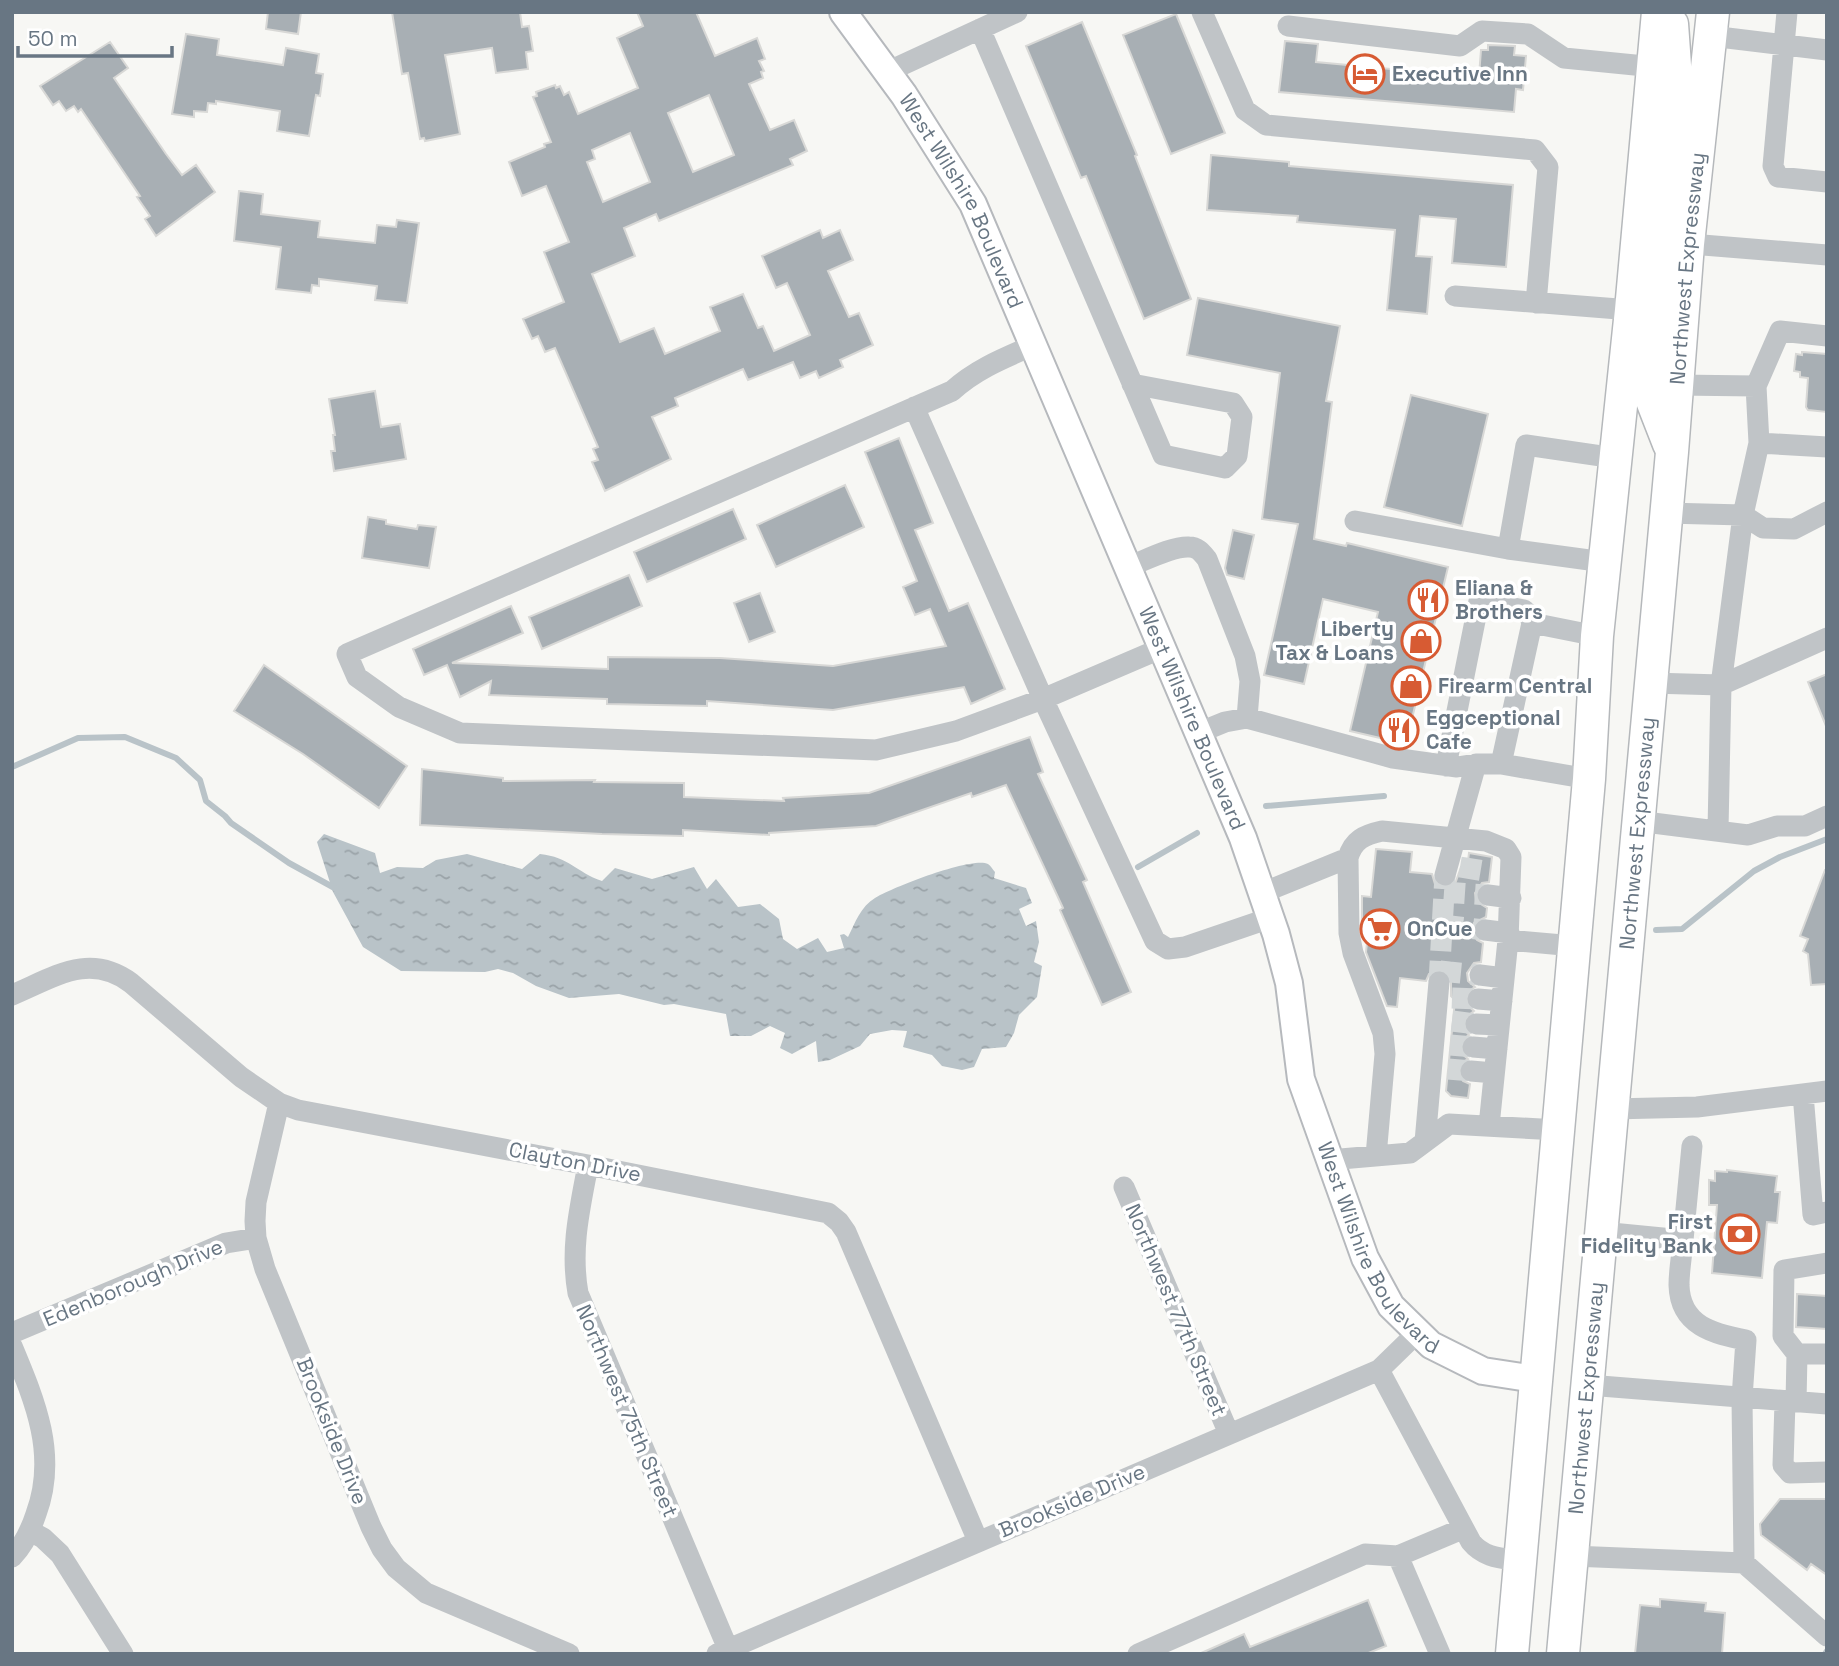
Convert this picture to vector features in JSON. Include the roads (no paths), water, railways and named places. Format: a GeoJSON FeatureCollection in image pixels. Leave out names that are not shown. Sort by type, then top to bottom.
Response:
{"type":"FeatureCollection","features":[{"type":"Feature","properties":{"kind":"highway","name":"Northwest Expressway"},"geometry":{"type":"LineString","coordinates":[[1563,1654],[1677,385],[1663,242],[1664,68],[1658,12]]}},
{"type":"Feature","properties":{"kind":"highway"},"geometry":{"type":"LineString","coordinates":[[1664,68],[1671,12]]}},
{"type":"Feature","properties":{"kind":"highway","name":"Northwest Expressway"},"geometry":{"type":"LineString","coordinates":[[1512,1654],[1590,779],[1597,636],[1631,310],[1663,242],[1712,24]]}},
{"type":"Feature","properties":{"kind":"highway"},"geometry":{"type":"LineString","coordinates":[[1663,242],[1651,398],[1672,452]]}},
{"type":"Feature","properties":{"kind":"highway"},"geometry":{"type":"LineString","coordinates":[[1535,1379],[1588,1385]]}},
{"type":"Feature","properties":{"kind":"main road","name":"West Wilshire Boulevard"},"geometry":{"type":"LineString","coordinates":[[843,12],[935,141],[973,204],[1243,838],[1289,983],[1301,1079],[1365,1258],[1391,1306],[1417,1333],[1444,1352],[1483,1371],[1535,1379]]}},
{"type":"Feature","properties":{"kind":"street"},"geometry":{"type":"LineString","coordinates":[[887,72],[1017,12]]}},
{"type":"Feature","properties":{"kind":"street"},"geometry":{"type":"LineString","coordinates":[[1202,12],[1245,110],[1266,125],[1535,150],[1548,167],[1536,303]]}},
{"type":"Feature","properties":{"kind":"street"},"geometry":{"type":"LineString","coordinates":[[1787,12],[1773,166],[1778,177],[1827,182]]}},
{"type":"Feature","properties":{"kind":"street"},"geometry":{"type":"LineString","coordinates":[[1712,24],[1784,45],[1827,50]]}},
{"type":"Feature","properties":{"kind":"street"},"geometry":{"type":"LineString","coordinates":[[1288,26],[1460,46],[1482,31],[1528,34],[1564,58],[1664,68]]}},
{"type":"Feature","properties":{"kind":"street"},"geometry":{"type":"LineString","coordinates":[[980,29],[1132,384],[1163,455],[1224,468],[1237,456],[1242,417],[1233,403],[1132,384]]}},
{"type":"Feature","properties":{"kind":"street"},"geometry":{"type":"LineString","coordinates":[[1663,242],[1827,255]]}},
{"type":"Feature","properties":{"kind":"street"},"geometry":{"type":"LineString","coordinates":[[1455,296],[1631,310]]}},
{"type":"Feature","properties":{"kind":"street"},"geometry":{"type":"LineString","coordinates":[[1718,830],[1721,685],[1743,515],[1759,443],[1756,386],[1780,331],[1827,336]]}},
{"type":"Feature","properties":{"kind":"street"},"geometry":{"type":"LineString","coordinates":[[1034,345],[993,362],[952,391],[347,654],[356,677],[399,707],[460,733],[876,750],[956,731],[1043,699],[1162,648]]}},
{"type":"Feature","properties":{"kind":"street"},"geometry":{"type":"LineString","coordinates":[[1677,385],[1756,386]]}},
{"type":"Feature","properties":{"kind":"street"},"geometry":{"type":"LineString","coordinates":[[914,407],[1043,699],[1155,941],[1168,948],[1185,947],[1270,918]]}},
{"type":"Feature","properties":{"kind":"street"},"geometry":{"type":"LineString","coordinates":[[1759,443],[1827,447]]}},
{"type":"Feature","properties":{"kind":"street"},"geometry":{"type":"LineString","coordinates":[[1508,549],[1526,445],[1615,458]]}},
{"type":"Feature","properties":{"kind":"street"},"geometry":{"type":"LineString","coordinates":[[1666,513],[1743,515],[1763,528],[1794,529],[1827,512]]}},
{"type":"Feature","properties":{"kind":"street"},"geometry":{"type":"LineString","coordinates":[[1355,521],[1508,549],[1604,562]]}},
{"type":"Feature","properties":{"kind":"street"},"geometry":{"type":"LineString","coordinates":[[1128,567],[1178,548],[1199,550],[1207,559],[1245,656],[1250,681],[1247,718]]}},
{"type":"Feature","properties":{"kind":"street"},"geometry":{"type":"LineString","coordinates":[[1446,766],[1479,601],[1524,610],[1532,623],[1501,764]]}},
{"type":"Feature","properties":{"kind":"street"},"geometry":{"type":"LineString","coordinates":[[1532,623],[1597,636]]}},
{"type":"Feature","properties":{"kind":"street"},"geometry":{"type":"LineString","coordinates":[[1651,683],[1721,685],[1827,638]]}},
{"type":"Feature","properties":{"kind":"street"},"geometry":{"type":"LineString","coordinates":[[1198,733],[1224,722],[1247,718],[1393,758],[1457,767],[1501,764],[1590,779]]}},
{"type":"Feature","properties":{"kind":"street"},"geometry":{"type":"LineString","coordinates":[[1451,870],[1455,838],[1476,764]]}},
{"type":"Feature","properties":{"kind":"street"},"geometry":{"type":"LineString","coordinates":[[1637,821],[1748,835],[1777,826],[1805,826],[1827,816]]}},
{"type":"Feature","properties":{"kind":"street"},"geometry":{"type":"LineString","coordinates":[[1376,1156],[1385,1054],[1383,1033],[1353,953],[1349,933],[1348,858],[1358,839],[1367,834],[1382,831],[1486,841],[1506,849],[1511,857],[1508,936],[1489,1126]]}},
{"type":"Feature","properties":{"kind":"street"},"geometry":{"type":"LineString","coordinates":[[1262,893],[1348,858]]}},
{"type":"Feature","properties":{"kind":"street"},"geometry":{"type":"LineString","coordinates":[[1490,872],[1512,875]]}},
{"type":"Feature","properties":{"kind":"street"},"geometry":{"type":"LineString","coordinates":[[1488,895],[1511,898]]}},
{"type":"Feature","properties":{"kind":"street"},"geometry":{"type":"LineString","coordinates":[[1485,930],[1574,946]]}},
{"type":"Feature","properties":{"kind":"street","name":"Clayton Drive"},"geometry":{"type":"LineString","coordinates":[[12,995],[66,973],[101,967],[116,972],[241,1077],[279,1102],[298,1110],[588,1164],[828,1213],[846,1232],[978,1541]]}},
{"type":"Feature","properties":{"kind":"street"},"geometry":{"type":"LineString","coordinates":[[1480,975],[1504,978]]}},
{"type":"Feature","properties":{"kind":"street"},"geometry":{"type":"LineString","coordinates":[[1425,1142],[1440,1068],[1445,1020],[1443,992]]}},
{"type":"Feature","properties":{"kind":"street"},"geometry":{"type":"LineString","coordinates":[[1478,999],[1502,1001]]}},
{"type":"Feature","properties":{"kind":"street"},"geometry":{"type":"LineString","coordinates":[[1476,1024],[1499,1025]]}},
{"type":"Feature","properties":{"kind":"street"},"geometry":{"type":"LineString","coordinates":[[1473,1047],[1497,1049]]}},
{"type":"Feature","properties":{"kind":"street"},"geometry":{"type":"LineString","coordinates":[[1471,1071],[1494,1073]]}},
{"type":"Feature","properties":{"kind":"street"},"geometry":{"type":"LineString","coordinates":[[1612,1109],[1697,1107],[1827,1091]]}},
{"type":"Feature","properties":{"kind":"street"},"geometry":{"type":"LineString","coordinates":[[1803,1094],[1813,1215],[1827,1212]]}},
{"type":"Feature","properties":{"kind":"street","name":"Brookside Drive"},"geometry":{"type":"LineString","coordinates":[[279,1102],[257,1202],[256,1238],[265,1269],[382,1549],[396,1569],[426,1593],[569,1654]]}},
{"type":"Feature","properties":{"kind":"street"},"geometry":{"type":"LineString","coordinates":[[1328,1160],[1410,1153],[1449,1124],[1558,1130]]}},
{"type":"Feature","properties":{"kind":"street"},"geometry":{"type":"LineString","coordinates":[[1692,1146],[1680,1295],[1693,1319],[1705,1330],[1746,1340],[1742,1398],[1744,1563]]}},
{"type":"Feature","properties":{"kind":"street","name":"Northwest 75th Street"},"geometry":{"type":"LineString","coordinates":[[588,1164],[575,1232],[574,1273],[578,1293],[723,1651]]}},
{"type":"Feature","properties":{"kind":"street","name":"Northwest 77th Street"},"geometry":{"type":"LineString","coordinates":[[1124,1187],[1229,1434]]}},
{"type":"Feature","properties":{"kind":"street"},"geometry":{"type":"LineString","coordinates":[[1601,1232],[1683,1240]]}},
{"type":"Feature","properties":{"kind":"street","name":"Edenborough Drive"},"geometry":{"type":"LineString","coordinates":[[12,1334],[226,1243],[256,1238]]}},
{"type":"Feature","properties":{"kind":"street"},"geometry":{"type":"LineString","coordinates":[[1827,1263],[1784,1270],[1783,1336],[1797,1354],[1783,1465],[1790,1473],[1827,1472]]}},
{"type":"Feature","properties":{"kind":"street","name":"Brookside Drive"},"geometry":{"type":"LineString","coordinates":[[723,1651],[1379,1370],[1417,1333]]}},
{"type":"Feature","properties":{"kind":"street"},"geometry":{"type":"LineString","coordinates":[[12,1346],[39,1415],[45,1443],[46,1468],[43,1496],[30,1531],[12,1557]]}},
{"type":"Feature","properties":{"kind":"street"},"geometry":{"type":"LineString","coordinates":[[1797,1354],[1827,1354]]}},
{"type":"Feature","properties":{"kind":"street"},"geometry":{"type":"LineString","coordinates":[[1379,1370],[1462,1529],[1479,1552],[1521,1561]]}},
{"type":"Feature","properties":{"kind":"street"},"geometry":{"type":"LineString","coordinates":[[1588,1385],[1827,1404]]}},
{"type":"Feature","properties":{"kind":"street"},"geometry":{"type":"LineString","coordinates":[[1138,1654],[1366,1554],[1398,1556],[1462,1529]]}},
{"type":"Feature","properties":{"kind":"street"},"geometry":{"type":"LineString","coordinates":[[30,1531],[43,1538],[60,1554],[123,1654]]}},
{"type":"Feature","properties":{"kind":"street"},"geometry":{"type":"LineString","coordinates":[[1398,1556],[1440,1654]]}},
{"type":"Feature","properties":{"kind":"street"},"geometry":{"type":"LineString","coordinates":[[1572,1556],[1744,1563],[1827,1636]]}},
{"type":"Feature","properties":{"kind":"water"},"geometry":{"type":"Polygon","coordinates":[[[324,834],[375,853],[380,873],[397,867],[423,868],[436,860],[467,854],[522,869],[540,854],[550,856],[566,861],[602,881],[615,868],[652,879],[694,867],[707,889],[716,879],[738,907],[760,904],[779,919],[783,939],[797,949],[818,938],[827,952],[844,948],[840,935],[848,937],[862,910],[875,898],[897,887],[949,869],[979,863],[988,864],[995,872],[994,878],[1026,888],[1032,903],[1019,909],[1026,926],[1036,921],[1039,942],[1034,962],[1042,966],[1037,997],[1019,1015],[1014,1033],[1006,1047],[982,1049],[974,1067],[962,1070],[942,1066],[932,1055],[903,1047],[907,1031],[892,1030],[870,1034],[860,1046],[830,1060],[818,1062],[816,1041],[792,1054],[780,1048],[785,1033],[770,1026],[751,1036],[730,1036],[726,1014],[674,1004],[664,1005],[619,994],[569,998],[498,969],[485,972],[401,971],[363,947],[333,892],[317,842],[324,834]]]}},
{"type":"Feature","properties":{"kind":"waterway"},"geometry":{"type":"LineString","coordinates":[[12,767],[78,738],[125,737],[176,758],[200,780],[206,801],[231,823],[289,863],[340,891]]}},
{"type":"Feature","properties":{"kind":"waterway"},"geometry":{"type":"LineString","coordinates":[[1266,806],[1384,796]]}},
{"type":"Feature","properties":{"kind":"waterway"},"geometry":{"type":"LineString","coordinates":[[1138,867],[1197,833]]}},
{"type":"Feature","properties":{"kind":"waterway"},"geometry":{"type":"LineString","coordinates":[[1656,930],[1682,929],[1754,871],[1780,857],[1827,839]]}},
{"type":"Feature","properties":{"kind":"tunnel"},"geometry":{"type":"LineString","coordinates":[[1460,867],[1490,872]]}},
{"type":"Feature","properties":{"kind":"tunnel"},"geometry":{"type":"LineString","coordinates":[[1439,982],[1445,875]]}},
{"type":"Feature","properties":{"kind":"tunnel"},"geometry":{"type":"LineString","coordinates":[[1444,892],[1488,895]]}},
{"type":"Feature","properties":{"kind":"tunnel"},"geometry":{"type":"LineString","coordinates":[[1442,925],[1485,930]]}},
{"type":"Feature","properties":{"kind":"tunnel"},"geometry":{"type":"LineString","coordinates":[[1440,971],[1480,975]]}},
{"type":"Feature","properties":{"kind":"tunnel"},"geometry":{"type":"LineString","coordinates":[[1452,998],[1478,999]]}},
{"type":"Feature","properties":{"kind":"tunnel"},"geometry":{"type":"LineString","coordinates":[[1452,1021],[1476,1024]]}},
{"type":"Feature","properties":{"kind":"tunnel"},"geometry":{"type":"LineString","coordinates":[[1450,1045],[1473,1047]]}},
{"type":"Feature","properties":{"kind":"tunnel"},"geometry":{"type":"LineString","coordinates":[[1448,1069],[1471,1071]]}},
{"type":"Feature","properties":{"kind":"place","name":"Executive Inn"},"geometry":{"type":"Point","coordinates":[1365,74]}},
{"type":"Feature","properties":{"kind":"place","name":"Eliana & Brothers"},"geometry":{"type":"Point","coordinates":[1428,600]}},
{"type":"Feature","properties":{"kind":"place","name":"Liberty Tax & Loans"},"geometry":{"type":"Point","coordinates":[1421,641]}},
{"type":"Feature","properties":{"kind":"place","name":"Firearm Central"},"geometry":{"type":"Point","coordinates":[1411,686]}},
{"type":"Feature","properties":{"kind":"place","name":"Eggceptional Cafe"},"geometry":{"type":"Point","coordinates":[1399,730]}},
{"type":"Feature","properties":{"kind":"place","name":"OnCue"},"geometry":{"type":"Point","coordinates":[1380,929]}},
{"type":"Feature","properties":{"kind":"place","name":"First Fidelity Bank"},"geometry":{"type":"Point","coordinates":[1740,1234]}}]}
